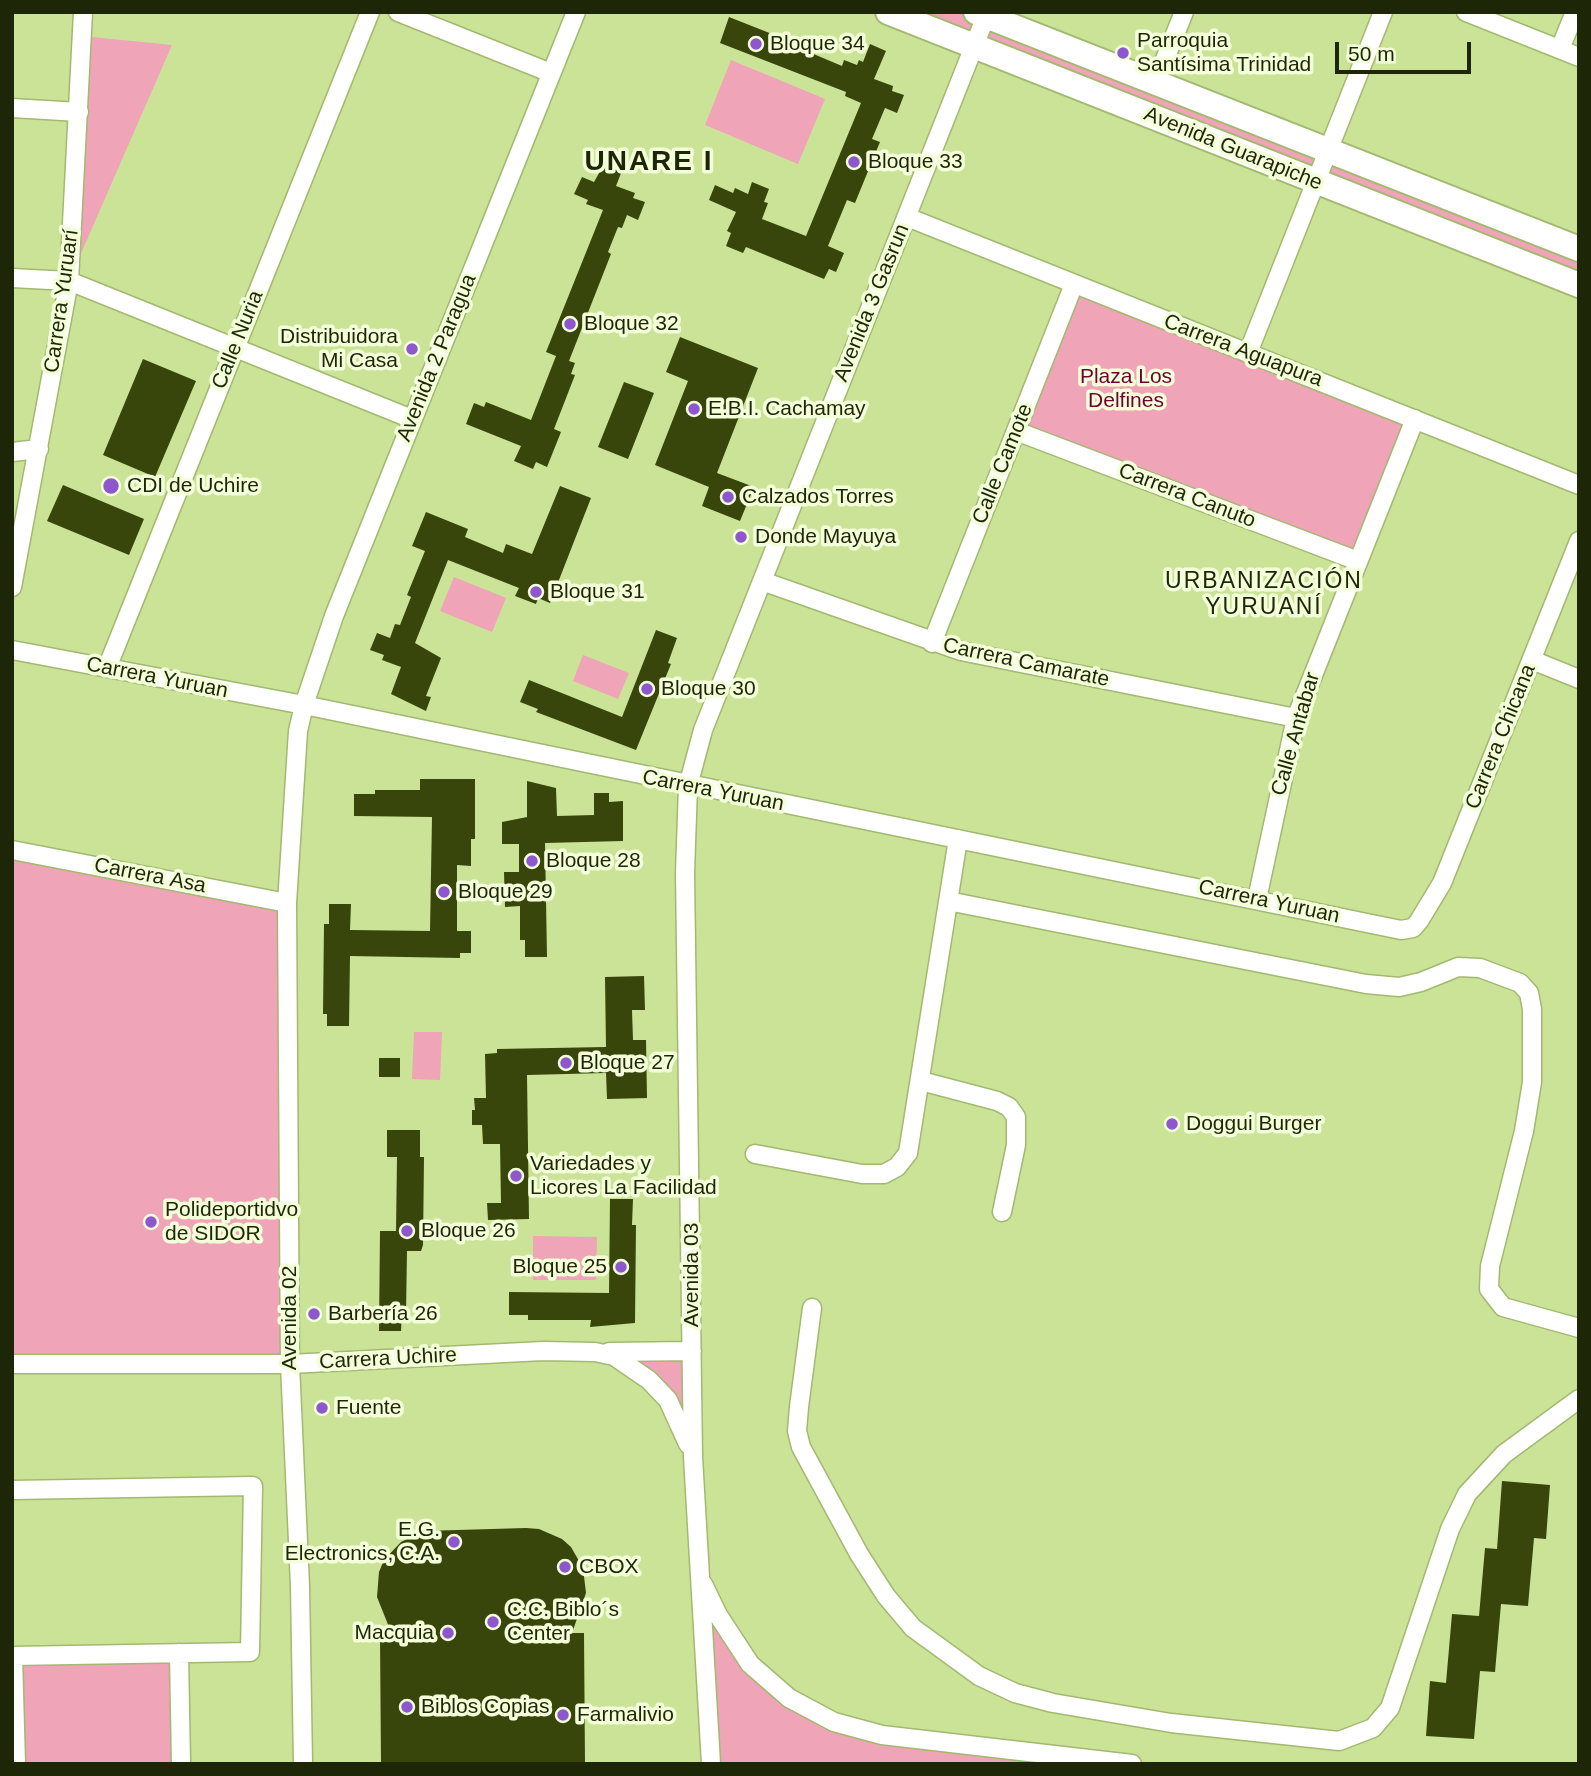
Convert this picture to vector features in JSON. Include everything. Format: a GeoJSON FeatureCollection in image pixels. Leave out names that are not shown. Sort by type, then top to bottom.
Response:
{"type":"FeatureCollection","features":[{"type":"Feature","properties":{"kind":"street","name":"Carrera Yuruarí"},"geometry":{"type":"LineString","coordinates":[[12,587],[69,281],[83,12]]}},
{"type":"Feature","properties":{"kind":"street","name":"Calle Nuria"},"geometry":{"type":"LineString","coordinates":[[107,668],[370,12]]}},
{"type":"Feature","properties":{"kind":"street"},"geometry":{"type":"LineString","coordinates":[[397,12],[551,74]]}},
{"type":"Feature","properties":{"kind":"street","name":"Avenida 2 Paragua"},"geometry":{"type":"LineString","coordinates":[[304,705],[334,617],[576,12]]}},
{"type":"Feature","properties":{"kind":"street","name":"Avenida Guarapiche"},"geometry":{"type":"LineString","coordinates":[[888,12],[1579,285]]}},
{"type":"Feature","properties":{"kind":"street"},"geometry":{"type":"LineString","coordinates":[[1155,84],[1184,12]]}},
{"type":"Feature","properties":{"kind":"street"},"geometry":{"type":"LineString","coordinates":[[1248,353],[1383,12]]}},
{"type":"Feature","properties":{"kind":"street"},"geometry":{"type":"LineString","coordinates":[[1466,12],[1579,57]]}},
{"type":"Feature","properties":{"kind":"street"},"geometry":{"type":"LineString","coordinates":[[1560,49],[1575,12]]}},
{"type":"Feature","properties":{"kind":"street","name":"Avenida Guarapiche"},"geometry":{"type":"LineString","coordinates":[[981,14],[1579,249]]}},
{"type":"Feature","properties":{"kind":"street","name":"Avenida 3 Gasrun"},"geometry":{"type":"LineString","coordinates":[[688,786],[703,730],[974,47],[981,14]]}},
{"type":"Feature","properties":{"kind":"street"},"geometry":{"type":"LineString","coordinates":[[12,108],[79,112]]}},
{"type":"Feature","properties":{"kind":"street","name":"Carrera Aguapura"},"geometry":{"type":"LineString","coordinates":[[906,216],[1579,485]]}},
{"type":"Feature","properties":{"kind":"street"},"geometry":{"type":"LineString","coordinates":[[12,278],[69,281],[234,350],[412,419]]}},
{"type":"Feature","properties":{"kind":"street","name":"Calle Camote"},"geometry":{"type":"LineString","coordinates":[[932,643],[1074,285]]}},
{"type":"Feature","properties":{"kind":"street","name":"Calle Antabar"},"geometry":{"type":"LineString","coordinates":[[1257,899],[1296,718],[1415,419]]}},
{"type":"Feature","properties":{"kind":"street","name":"Carrera Canuto"},"geometry":{"type":"LineString","coordinates":[[1016,431],[1358,561]]}},
{"type":"Feature","properties":{"kind":"street"},"geometry":{"type":"LineString","coordinates":[[12,452],[39,449]]}},
{"type":"Feature","properties":{"kind":"street","name":"Carrera Chicana"},"geometry":{"type":"LineString","coordinates":[[1413,928],[1430,907],[1442,883],[1579,541]]}},
{"type":"Feature","properties":{"kind":"street","name":"Carrera Camarate"},"geometry":{"type":"LineString","coordinates":[[762,581],[932,643],[1006,662],[1296,718]]}},
{"type":"Feature","properties":{"kind":"street","name":"Carrera Yuruan"},"geometry":{"type":"LineString","coordinates":[[12,650],[304,705],[1380,926],[1401,930],[1413,928]]}},
{"type":"Feature","properties":{"kind":"street"},"geometry":{"type":"LineString","coordinates":[[1532,660],[1579,679]]}},
{"type":"Feature","properties":{"kind":"street","name":"Avenida 02"},"geometry":{"type":"LineString","coordinates":[[303,1764],[300,1586],[290,1364],[287,903],[295,760],[304,705]]}},
{"type":"Feature","properties":{"kind":"street","name":"Avenida 03"},"geometry":{"type":"LineString","coordinates":[[688,786],[685,873],[693,1457],[711,1764]]}},
{"type":"Feature","properties":{"kind":"street"},"geometry":{"type":"LineString","coordinates":[[755,1154],[862,1174],[884,1174],[897,1167],[908,1153],[958,839]]}},
{"type":"Feature","properties":{"kind":"street","name":"Carrera Asa"},"geometry":{"type":"LineString","coordinates":[[12,850],[287,903]]}},
{"type":"Feature","properties":{"kind":"street"},"geometry":{"type":"LineString","coordinates":[[948,901],[1366,984],[1399,987],[1421,982],[1458,967],[1480,968],[1520,983],[1528,993],[1532,1009],[1532,1082],[1524,1131],[1490,1266],[1489,1289],[1503,1307],[1579,1328]]}},
{"type":"Feature","properties":{"kind":"street"},"geometry":{"type":"LineString","coordinates":[[921,1081],[997,1101],[1013,1112],[1018,1123],[1016,1145],[1002,1212]]}},
{"type":"Feature","properties":{"kind":"street"},"geometry":{"type":"LineString","coordinates":[[812,1308],[797,1431],[801,1447],[859,1554],[886,1596],[913,1628],[979,1676],[1015,1693],[1053,1703],[1171,1723],[1339,1741],[1373,1728],[1390,1708],[1450,1529],[1468,1494],[1504,1454],[1579,1399]]}},
{"type":"Feature","properties":{"kind":"street","name":"Carrera Uchire"},"geometry":{"type":"LineString","coordinates":[[12,1364],[290,1364],[595,1352],[692,1351]]}},
{"type":"Feature","properties":{"kind":"street","name":"Carrera Uchire"},"geometry":{"type":"LineString","coordinates":[[595,1352],[614,1356],[649,1380],[668,1400],[680,1420],[693,1457]]}},
{"type":"Feature","properties":{"kind":"street"},"geometry":{"type":"LineString","coordinates":[[12,1490],[253,1486],[250,1652],[13,1656],[16,1764]]}},
{"type":"Feature","properties":{"kind":"street"},"geometry":{"type":"LineString","coordinates":[[699,1576],[718,1615],[750,1664],[789,1698],[834,1722],[882,1735],[1132,1764]]}},
{"type":"Feature","properties":{"kind":"street"},"geometry":{"type":"LineString","coordinates":[[179,1653],[181,1764]]}},
{"type":"Feature","properties":{"kind":"green space"},"geometry":{"type":"Polygon","coordinates":[[[888,12],[976,12],[1579,249],[1579,285],[888,12]]]}},
{"type":"Feature","properties":{"kind":"green space"},"geometry":{"type":"Polygon","coordinates":[[[82,36],[172,45],[69,281],[82,36]]]}},
{"type":"Feature","properties":{"kind":"green space"},"geometry":{"type":"Polygon","coordinates":[[[731,60],[825,99],[798,164],[705,125],[731,60]]]}},
{"type":"Feature","properties":{"kind":"green space","name":"Plaza Los Delfines"},"geometry":{"type":"Polygon","coordinates":[[[1074,284],[1415,419],[1358,561],[1016,431],[1074,284]]]}},
{"type":"Feature","properties":{"kind":"green space"},"geometry":{"type":"Polygon","coordinates":[[[454,577],[506,598],[492,632],[440,611],[454,577]]]}},
{"type":"Feature","properties":{"kind":"green space"},"geometry":{"type":"Polygon","coordinates":[[[583,655],[629,673],[618,699],[573,681],[583,655]]]}},
{"type":"Feature","properties":{"kind":"green space","name":"Polideportidvo de SIDOR"},"geometry":{"type":"Polygon","coordinates":[[[12,850],[287,903],[292,1361],[12,1364],[12,850]]]}},
{"type":"Feature","properties":{"kind":"green space"},"geometry":{"type":"Polygon","coordinates":[[[414,1032],[442,1032],[440,1080],[412,1079],[414,1032]]]}},
{"type":"Feature","properties":{"kind":"green space"},"geometry":{"type":"Polygon","coordinates":[[[533,1236],[597,1237],[596,1280],[533,1280],[533,1236]]]}},
{"type":"Feature","properties":{"kind":"green space"},"geometry":{"type":"Polygon","coordinates":[[[692,1351],[693,1457],[680,1420],[614,1356],[692,1351]]]}},
{"type":"Feature","properties":{"kind":"green space"},"geometry":{"type":"Polygon","coordinates":[[[699,1576],[750,1664],[834,1722],[1132,1764],[711,1764],[699,1576]]]}},
{"type":"Feature","properties":{"kind":"green space"},"geometry":{"type":"Polygon","coordinates":[[[179,1653],[181,1764],[12,1764],[12,1656],[179,1653]]]}},
{"type":"Feature","properties":{"kind":"building","name":"Bloque 33"},"geometry":{"type":"Polygon","coordinates":[[[729,17],[805,47],[804,50],[842,66],[844,60],[857,65],[859,60],[863,62],[870,44],[886,51],[874,79],[893,86],[892,91],[904,95],[897,113],[885,108],[872,139],[880,142],[855,203],[847,200],[828,246],[844,253],[836,272],[829,269],[824,279],[746,247],[743,253],[726,246],[731,233],[727,231],[736,212],[709,200],[715,185],[733,193],[735,188],[748,194],[752,182],[769,189],[764,202],[768,203],[762,219],[806,236],[861,103],[845,96],[846,92],[720,43],[729,17]]]}},
{"type":"Feature","properties":{"kind":"building","name":"Bloque 32"},"geometry":{"type":"Polygon","coordinates":[[[611,152],[627,158],[616,186],[635,193],[633,198],[645,202],[638,220],[627,215],[622,228],[618,227],[608,252],[611,254],[569,361],[575,363],[571,374],[575,375],[554,429],[561,432],[547,467],[536,462],[533,469],[514,461],[521,446],[466,424],[474,403],[484,407],[486,402],[531,420],[556,356],[546,352],[603,210],[586,204],[588,200],[574,194],[582,177],[594,182],[611,152]]]}},
{"type":"Feature","properties":{"kind":"building"},"geometry":{"type":"Polygon","coordinates":[[[680,337],[758,368],[717,473],[754,487],[740,521],[702,506],[709,487],[655,465],[688,381],[666,372],[680,337]]]}},
{"type":"Feature","properties":{"kind":"building"},"geometry":{"type":"Polygon","coordinates":[[[143,359],[196,381],[155,477],[103,455],[143,359]]]}},
{"type":"Feature","properties":{"kind":"building"},"geometry":{"type":"Polygon","coordinates":[[[624,382],[654,393],[628,459],[598,447],[624,382]]]}},
{"type":"Feature","properties":{"kind":"building"},"geometry":{"type":"Polygon","coordinates":[[[63,485],[144,519],[129,555],[47,521],[63,485]]]}},
{"type":"Feature","properties":{"kind":"building","name":"Bloque 31"},"geometry":{"type":"Polygon","coordinates":[[[560,486],[591,498],[550,603],[538,598],[536,604],[515,596],[519,588],[448,560],[415,643],[441,658],[426,696],[431,697],[426,711],[391,694],[401,667],[382,660],[384,655],[370,650],[377,633],[390,638],[395,624],[400,625],[411,597],[407,595],[425,551],[412,546],[426,512],[468,529],[465,537],[503,553],[506,544],[532,554],[560,486]]]}},
{"type":"Feature","properties":{"kind":"building","name":"Bloque 30"},"geometry":{"type":"Polygon","coordinates":[[[656,630],[677,638],[668,663],[671,664],[636,750],[536,712],[538,709],[520,702],[529,680],[622,717],[656,630]]]}},
{"type":"Feature","properties":{"kind":"building","name":"Bloque 29"},"geometry":{"type":"Polygon","coordinates":[[[420,779],[475,779],[475,839],[471,839],[471,866],[457,865],[457,931],[471,931],[471,953],[460,953],[460,958],[350,956],[349,1026],[327,1026],[327,1014],[323,1014],[324,924],[329,924],[329,904],[351,904],[350,930],[430,931],[432,817],[354,816],[354,794],[375,794],[375,790],[420,790],[420,779]]]}},
{"type":"Feature","properties":{"kind":"building","name":"Bloque 28"},"geometry":{"type":"Polygon","coordinates":[[[527,781],[556,788],[557,816],[594,815],[594,793],[609,793],[609,802],[623,801],[623,841],[545,843],[547,957],[525,957],[525,940],[520,940],[520,906],[505,907],[504,872],[519,872],[519,844],[502,844],[502,822],[527,817],[527,781]]]}},
{"type":"Feature","properties":{"kind":"building","name":"Bloque 27"},"geometry":{"type":"Polygon","coordinates":[[[644,976],[645,1010],[632,1010],[633,1040],[646,1040],[647,1098],[607,1099],[606,1073],[527,1075],[529,1219],[488,1220],[487,1203],[501,1203],[500,1144],[483,1144],[482,1125],[472,1125],[474,1098],[486,1098],[485,1054],[497,1053],[497,1049],[606,1047],[605,977],[644,976]]]}},
{"type":"Feature","properties":{"kind":"building"},"geometry":{"type":"Polygon","coordinates":[[[379,1058],[400,1058],[400,1077],[379,1077],[379,1058]]]}},
{"type":"Feature","properties":{"kind":"building","name":"Bloque 26"},"geometry":{"type":"Polygon","coordinates":[[[387,1130],[420,1130],[420,1157],[424,1157],[423,1245],[421,1251],[407,1251],[406,1313],[402,1312],[401,1331],[379,1331],[380,1231],[396,1231],[397,1157],[387,1157],[387,1130]]]}},
{"type":"Feature","properties":{"kind":"building","name":"Bloque 25"},"geometry":{"type":"Polygon","coordinates":[[[610,1199],[633,1199],[632,1225],[636,1225],[635,1323],[590,1327],[591,1320],[528,1320],[528,1315],[509,1315],[509,1292],[609,1293],[610,1199]]]}},
{"type":"Feature","properties":{"kind":"building"},"geometry":{"type":"Polygon","coordinates":[[[1502,1481],[1550,1485],[1546,1539],[1534,1538],[1528,1606],[1501,1604],[1495,1672],[1480,1671],[1474,1739],[1426,1736],[1430,1681],[1446,1683],[1452,1614],[1479,1616],[1485,1548],[1497,1549],[1502,1481]]]}},
{"type":"Feature","properties":{"kind":"building"},"geometry":{"type":"Polygon","coordinates":[[[539,1529],[562,1539],[571,1547],[583,1568],[586,1593],[572,1633],[584,1633],[585,1764],[381,1764],[380,1637],[393,1637],[377,1597],[379,1572],[384,1560],[401,1542],[423,1531],[539,1529]]]}},
{"type":"Feature","properties":{"kind":"place","name":"Bloque 34"},"geometry":{"type":"Point","coordinates":[756,44]}},
{"type":"Feature","properties":{"kind":"place","name":"Parroquia Santísima Trinidad"},"geometry":{"type":"Point","coordinates":[1123,53]}},
{"type":"Feature","properties":{"kind":"place","name":"Bloque 33"},"geometry":{"type":"Point","coordinates":[854,162]}},
{"type":"Feature","properties":{"kind":"place","name":"Bloque 32"},"geometry":{"type":"Point","coordinates":[570,324]}},
{"type":"Feature","properties":{"kind":"place","name":"Distribuidora Mi Casa"},"geometry":{"type":"Point","coordinates":[412,349]}},
{"type":"Feature","properties":{"kind":"place","name":"E.B.I. Cachamay"},"geometry":{"type":"Point","coordinates":[694,409]}},
{"type":"Feature","properties":{"kind":"place","name":"CDI de Uchire"},"geometry":{"type":"Point","coordinates":[111,486]}},
{"type":"Feature","properties":{"kind":"place","name":"Calzados Torres"},"geometry":{"type":"Point","coordinates":[728,497]}},
{"type":"Feature","properties":{"kind":"place","name":"Donde Mayuya"},"geometry":{"type":"Point","coordinates":[741,537]}},
{"type":"Feature","properties":{"kind":"place","name":"Bloque 31"},"geometry":{"type":"Point","coordinates":[536,592]}},
{"type":"Feature","properties":{"kind":"place","name":"Bloque 30"},"geometry":{"type":"Point","coordinates":[647,689]}},
{"type":"Feature","properties":{"kind":"place","name":"Bloque 28"},"geometry":{"type":"Point","coordinates":[532,861]}},
{"type":"Feature","properties":{"kind":"place","name":"Bloque 29"},"geometry":{"type":"Point","coordinates":[444,892]}},
{"type":"Feature","properties":{"kind":"place","name":"Bloque 27"},"geometry":{"type":"Point","coordinates":[566,1063]}},
{"type":"Feature","properties":{"kind":"place","name":"Doggui Burger"},"geometry":{"type":"Point","coordinates":[1172,1124]}},
{"type":"Feature","properties":{"kind":"place","name":"Variedades y Licores La Facilidad"},"geometry":{"type":"Point","coordinates":[516,1176]}},
{"type":"Feature","properties":{"kind":"place","name":"Polideportidvo de SIDOR"},"geometry":{"type":"Point","coordinates":[151,1222]}},
{"type":"Feature","properties":{"kind":"place","name":"Bloque 26"},"geometry":{"type":"Point","coordinates":[407,1231]}},
{"type":"Feature","properties":{"kind":"place","name":"Bloque 25"},"geometry":{"type":"Point","coordinates":[621,1267]}},
{"type":"Feature","properties":{"kind":"place","name":"Barbería 26"},"geometry":{"type":"Point","coordinates":[314,1314]}},
{"type":"Feature","properties":{"kind":"place","name":"Fuente"},"geometry":{"type":"Point","coordinates":[322,1408]}},
{"type":"Feature","properties":{"kind":"place","name":"E.G. Electronics, C.A."},"geometry":{"type":"Point","coordinates":[454,1542]}},
{"type":"Feature","properties":{"kind":"place","name":"CBOX"},"geometry":{"type":"Point","coordinates":[565,1567]}},
{"type":"Feature","properties":{"kind":"place","name":"C.C. Biblo´s Center"},"geometry":{"type":"Point","coordinates":[493,1622]}},
{"type":"Feature","properties":{"kind":"place","name":"Macquia"},"geometry":{"type":"Point","coordinates":[448,1633]}},
{"type":"Feature","properties":{"kind":"place","name":"Biblos Copias"},"geometry":{"type":"Point","coordinates":[407,1707]}},
{"type":"Feature","properties":{"kind":"place","name":"Farmalivio"},"geometry":{"type":"Point","coordinates":[563,1715]}},
{"type":"Feature","properties":{"kind":"district","name":"UNARE I"},"geometry":{"type":"Point","coordinates":[649,162]}},
{"type":"Feature","properties":{"kind":"district","name":"URBANIZACIÓN YURUANÍ"},"geometry":{"type":"Point","coordinates":[1264,595]}}]}
